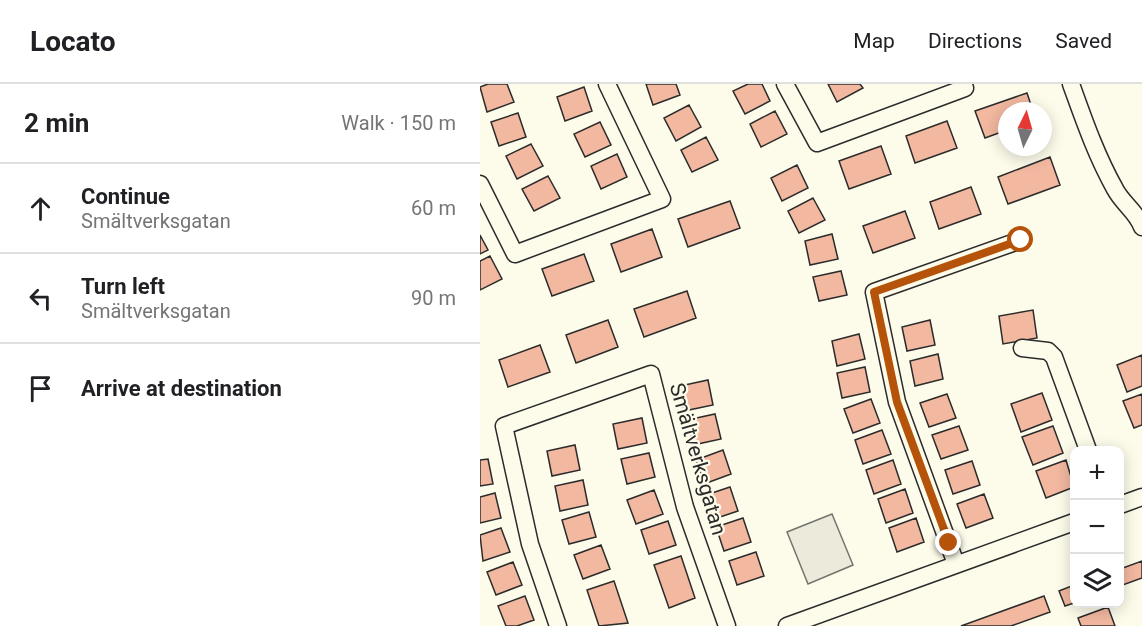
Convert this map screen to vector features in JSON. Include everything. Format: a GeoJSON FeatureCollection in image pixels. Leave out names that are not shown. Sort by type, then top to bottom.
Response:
{"type":"FeatureCollection","features":[{"type":"Feature","properties":{"kind":"street"},"geometry":{"type":"LineString","coordinates":[[480,184],[515,254],[662,199],[607,84]]}},
{"type":"Feature","properties":{"kind":"street"},"geometry":{"type":"LineString","coordinates":[[784,84],[817,143],[965,88],[963,84]]}},
{"type":"Feature","properties":{"kind":"street"},"geometry":{"type":"LineString","coordinates":[[1071,84],[1098,157],[1118,195],[1141,223]]}},
{"type":"Feature","properties":{"kind":"street"},"geometry":{"type":"LineString","coordinates":[[956,564],[897,402],[874,292],[1021,240]]}},
{"type":"Feature","properties":{"kind":"street"},"geometry":{"type":"LineString","coordinates":[[1022,348],[1048,351],[1054,357],[1087,446]]}},
{"type":"Feature","properties":{"kind":"street","name":"Smältverksgatan"},"geometry":{"type":"LineString","coordinates":[[558,626],[530,544],[504,426],[651,374],[685,507],[727,626]]}},
{"type":"Feature","properties":{"kind":"street"},"geometry":{"type":"LineString","coordinates":[[1124,503],[1142,497]]}},
{"type":"Feature","properties":{"kind":"street"},"geometry":{"type":"LineString","coordinates":[[787,626],[1070,523]]}},
{"type":"Feature","properties":{"kind":"shaded area"},"geometry":{"type":"Polygon","coordinates":[[[832,514],[853,565],[808,584],[787,532],[832,514]]]}},
{"type":"Feature","properties":{"kind":"building"},"geometry":{"type":"Polygon","coordinates":[[[488,84],[507,84],[514,102],[487,112],[480,87],[488,84]]]}},
{"type":"Feature","properties":{"kind":"building"},"geometry":{"type":"Polygon","coordinates":[[[646,84],[676,84],[680,95],[653,105],[646,84]]]}},
{"type":"Feature","properties":{"kind":"building"},"geometry":{"type":"Polygon","coordinates":[[[748,84],[762,84],[770,101],[745,114],[733,91],[748,84]]]}},
{"type":"Feature","properties":{"kind":"building"},"geometry":{"type":"Polygon","coordinates":[[[828,84],[860,84],[863,88],[837,102],[828,84]]]}},
{"type":"Feature","properties":{"kind":"building"},"geometry":{"type":"Polygon","coordinates":[[[584,87],[592,111],[565,121],[557,97],[584,87]]]}},
{"type":"Feature","properties":{"kind":"building"},"geometry":{"type":"Polygon","coordinates":[[[1027,93],[1030,102],[1001,102],[1027,93]]]}},
{"type":"Feature","properties":{"kind":"building"},"geometry":{"type":"Polygon","coordinates":[[[998,103],[998,133],[985,138],[975,111],[998,103]]]}},
{"type":"Feature","properties":{"kind":"building"},"geometry":{"type":"Polygon","coordinates":[[[689,105],[701,127],[676,141],[664,118],[689,105]]]}},
{"type":"Feature","properties":{"kind":"building"},"geometry":{"type":"Polygon","coordinates":[[[775,111],[787,134],[761,147],[750,124],[775,111]]]}},
{"type":"Feature","properties":{"kind":"building"},"geometry":{"type":"Polygon","coordinates":[[[518,113],[526,137],[499,146],[491,122],[518,113]]]}},
{"type":"Feature","properties":{"kind":"building"},"geometry":{"type":"Polygon","coordinates":[[[947,121],[957,148],[915,163],[906,136],[947,121]]]}},
{"type":"Feature","properties":{"kind":"building"},"geometry":{"type":"Polygon","coordinates":[[[600,122],[611,145],[585,157],[574,134],[600,122]]]}},
{"type":"Feature","properties":{"kind":"building"},"geometry":{"type":"Polygon","coordinates":[[[706,137],[718,160],[692,172],[681,150],[706,137]]]}},
{"type":"Feature","properties":{"kind":"building"},"geometry":{"type":"Polygon","coordinates":[[[531,144],[543,166],[517,179],[506,156],[531,144]]]}},
{"type":"Feature","properties":{"kind":"building"},"geometry":{"type":"Polygon","coordinates":[[[881,146],[891,174],[849,189],[839,161],[881,146]]]}},
{"type":"Feature","properties":{"kind":"building"},"geometry":{"type":"Polygon","coordinates":[[[617,154],[627,177],[601,189],[591,166],[617,154]]]}},
{"type":"Feature","properties":{"kind":"building"},"geometry":{"type":"Polygon","coordinates":[[[1050,157],[1060,185],[1008,204],[998,177],[1050,157]]]}},
{"type":"Feature","properties":{"kind":"building"},"geometry":{"type":"Polygon","coordinates":[[[797,165],[808,188],[782,201],[771,178],[797,165]]]}},
{"type":"Feature","properties":{"kind":"building"},"geometry":{"type":"Polygon","coordinates":[[[548,176],[560,198],[534,211],[522,189],[548,176]]]}},
{"type":"Feature","properties":{"kind":"building"},"geometry":{"type":"Polygon","coordinates":[[[971,187],[981,214],[939,229],[930,202],[971,187]]]}},
{"type":"Feature","properties":{"kind":"building"},"geometry":{"type":"Polygon","coordinates":[[[813,198],[825,220],[799,233],[788,211],[813,198]]]}},
{"type":"Feature","properties":{"kind":"building"},"geometry":{"type":"Polygon","coordinates":[[[730,201],[740,228],[688,247],[678,219],[730,201]]]}},
{"type":"Feature","properties":{"kind":"building"},"geometry":{"type":"Polygon","coordinates":[[[905,211],[915,238],[873,253],[863,226],[905,211]]]}},
{"type":"Feature","properties":{"kind":"building"},"geometry":{"type":"Polygon","coordinates":[[[652,229],[662,257],[621,272],[611,244],[652,229]]]}},
{"type":"Feature","properties":{"kind":"building"},"geometry":{"type":"Polygon","coordinates":[[[832,234],[838,259],[810,265],[805,241],[832,234]]]}},
{"type":"Feature","properties":{"kind":"building"},"geometry":{"type":"Polygon","coordinates":[[[480,235],[488,250],[480,254],[480,235]]]}},
{"type":"Feature","properties":{"kind":"building"},"geometry":{"type":"Polygon","coordinates":[[[584,254],[594,281],[552,296],[542,269],[584,254]]]}},
{"type":"Feature","properties":{"kind":"building"},"geometry":{"type":"Polygon","coordinates":[[[490,256],[502,279],[480,290],[480,261],[490,256]]]}},
{"type":"Feature","properties":{"kind":"building"},"geometry":{"type":"Polygon","coordinates":[[[841,271],[847,295],[819,301],[813,277],[841,271]]]}},
{"type":"Feature","properties":{"kind":"building"},"geometry":{"type":"Polygon","coordinates":[[[687,291],[696,318],[644,337],[634,309],[687,291]]]}},
{"type":"Feature","properties":{"kind":"building"},"geometry":{"type":"Polygon","coordinates":[[[1033,310],[1037,338],[1003,344],[999,316],[1033,310]]]}},
{"type":"Feature","properties":{"kind":"building"},"geometry":{"type":"Polygon","coordinates":[[[608,320],[618,347],[576,363],[566,335],[608,320]]]}},
{"type":"Feature","properties":{"kind":"building"},"geometry":{"type":"Polygon","coordinates":[[[930,320],[935,345],[907,351],[902,327],[930,320]]]}},
{"type":"Feature","properties":{"kind":"building"},"geometry":{"type":"Polygon","coordinates":[[[859,334],[865,359],[837,366],[832,341],[859,334]]]}},
{"type":"Feature","properties":{"kind":"building"},"geometry":{"type":"Polygon","coordinates":[[[540,345],[550,372],[508,387],[499,360],[540,345]]]}},
{"type":"Feature","properties":{"kind":"building"},"geometry":{"type":"Polygon","coordinates":[[[938,354],[943,379],[915,386],[910,361],[938,354]]]}},
{"type":"Feature","properties":{"kind":"building"},"geometry":{"type":"Polygon","coordinates":[[[1142,355],[1142,386],[1127,392],[1117,365],[1142,355]]]}},
{"type":"Feature","properties":{"kind":"building"},"geometry":{"type":"Polygon","coordinates":[[[865,367],[870,392],[842,398],[837,373],[865,367]]]}},
{"type":"Feature","properties":{"kind":"building"},"geometry":{"type":"Polygon","coordinates":[[[708,380],[713,405],[684,411],[680,386],[708,380]]]}},
{"type":"Feature","properties":{"kind":"building"},"geometry":{"type":"Polygon","coordinates":[[[1042,393],[1052,420],[1021,432],[1011,404],[1042,393]]]}},
{"type":"Feature","properties":{"kind":"building"},"geometry":{"type":"Polygon","coordinates":[[[947,394],[956,418],[929,427],[920,403],[947,394]]]}},
{"type":"Feature","properties":{"kind":"building"},"geometry":{"type":"Polygon","coordinates":[[[1142,394],[1142,425],[1134,428],[1123,401],[1142,394]]]}},
{"type":"Feature","properties":{"kind":"building"},"geometry":{"type":"Polygon","coordinates":[[[871,399],[880,423],[853,433],[844,409],[871,399]]]}},
{"type":"Feature","properties":{"kind":"building"},"geometry":{"type":"Polygon","coordinates":[[[715,414],[721,439],[693,445],[687,420],[715,414]]]}},
{"type":"Feature","properties":{"kind":"building"},"geometry":{"type":"Polygon","coordinates":[[[642,418],[647,443],[618,449],[613,424],[642,418]]]}},
{"type":"Feature","properties":{"kind":"building"},"geometry":{"type":"Polygon","coordinates":[[[959,426],[968,450],[941,459],[932,435],[959,426]]]}},
{"type":"Feature","properties":{"kind":"building"},"geometry":{"type":"Polygon","coordinates":[[[1053,426],[1063,453],[1033,465],[1022,437],[1053,426]]]}},
{"type":"Feature","properties":{"kind":"building"},"geometry":{"type":"Polygon","coordinates":[[[882,430],[891,454],[863,464],[855,440],[882,430]]]}},
{"type":"Feature","properties":{"kind":"building"},"geometry":{"type":"Polygon","coordinates":[[[575,445],[580,470],[552,476],[547,451],[575,445]]]}},
{"type":"Feature","properties":{"kind":"building"},"geometry":{"type":"Polygon","coordinates":[[[723,450],[731,474],[704,484],[696,460],[723,450]]]}},
{"type":"Feature","properties":{"kind":"building"},"geometry":{"type":"Polygon","coordinates":[[[649,453],[655,477],[627,484],[621,459],[649,453]]]}},
{"type":"Feature","properties":{"kind":"building"},"geometry":{"type":"Polygon","coordinates":[[[488,459],[493,484],[480,486],[480,460],[488,459]]]}},
{"type":"Feature","properties":{"kind":"building"},"geometry":{"type":"Polygon","coordinates":[[[893,460],[901,484],[874,494],[866,470],[893,460]]]}},
{"type":"Feature","properties":{"kind":"building"},"geometry":{"type":"Polygon","coordinates":[[[1066,460],[1070,474],[1070,489],[1046,498],[1036,471],[1066,460]]]}},
{"type":"Feature","properties":{"kind":"building"},"geometry":{"type":"Polygon","coordinates":[[[972,461],[980,485],[953,494],[945,470],[972,461]]]}},
{"type":"Feature","properties":{"kind":"building"},"geometry":{"type":"Polygon","coordinates":[[[583,480],[588,505],[560,511],[555,486],[583,480]]]}},
{"type":"Feature","properties":{"kind":"building"},"geometry":{"type":"Polygon","coordinates":[[[730,487],[738,511],[711,520],[703,496],[730,487]]]}},
{"type":"Feature","properties":{"kind":"building"},"geometry":{"type":"Polygon","coordinates":[[[905,489],[913,513],[886,523],[878,499],[905,489]]]}},
{"type":"Feature","properties":{"kind":"building"},"geometry":{"type":"Polygon","coordinates":[[[654,490],[663,514],[636,524],[627,500],[654,490]]]}},
{"type":"Feature","properties":{"kind":"building"},"geometry":{"type":"Polygon","coordinates":[[[495,493],[501,518],[480,523],[480,497],[495,493]]]}},
{"type":"Feature","properties":{"kind":"building"},"geometry":{"type":"Polygon","coordinates":[[[984,494],[993,518],[966,528],[957,504],[984,494]]]}},
{"type":"Feature","properties":{"kind":"building"},"geometry":{"type":"Polygon","coordinates":[[[589,512],[596,537],[569,544],[562,520],[589,512]]]}},
{"type":"Feature","properties":{"kind":"building"},"geometry":{"type":"Polygon","coordinates":[[[743,518],[751,542],[724,551],[716,527],[743,518]]]}},
{"type":"Feature","properties":{"kind":"building"},"geometry":{"type":"Polygon","coordinates":[[[916,518],[924,542],[897,552],[889,528],[916,518]]]}},
{"type":"Feature","properties":{"kind":"building"},"geometry":{"type":"Polygon","coordinates":[[[668,521],[676,545],[649,554],[641,530],[668,521]]]}},
{"type":"Feature","properties":{"kind":"building"},"geometry":{"type":"Polygon","coordinates":[[[501,528],[510,552],[483,561],[480,535],[501,528]]]}},
{"type":"Feature","properties":{"kind":"building"},"geometry":{"type":"Polygon","coordinates":[[[601,545],[610,569],[583,579],[574,555],[601,545]]]}},
{"type":"Feature","properties":{"kind":"building"},"geometry":{"type":"Polygon","coordinates":[[[756,552],[764,576],[737,585],[729,561],[756,552]]]}},
{"type":"Feature","properties":{"kind":"building"},"geometry":{"type":"Polygon","coordinates":[[[681,556],[695,598],[669,608],[654,565],[681,556]]]}},
{"type":"Feature","properties":{"kind":"building"},"geometry":{"type":"Polygon","coordinates":[[[1142,561],[1142,578],[1124,585],[1124,568],[1142,561]]]}},
{"type":"Feature","properties":{"kind":"building"},"geometry":{"type":"Polygon","coordinates":[[[513,562],[522,585],[496,595],[487,572],[513,562]]]}},
{"type":"Feature","properties":{"kind":"building"},"geometry":{"type":"Polygon","coordinates":[[[614,581],[628,623],[599,626],[587,590],[614,581]]]}},
{"type":"Feature","properties":{"kind":"building"},"geometry":{"type":"Polygon","coordinates":[[[1070,587],[1070,604],[1065,606],[1059,591],[1070,587]]]}},
{"type":"Feature","properties":{"kind":"building"},"geometry":{"type":"Polygon","coordinates":[[[525,596],[534,620],[517,626],[506,626],[498,606],[525,596]]]}},
{"type":"Feature","properties":{"kind":"building"},"geometry":{"type":"Polygon","coordinates":[[[1044,596],[1050,612],[1011,626],[961,626],[1044,596]]]}},
{"type":"Feature","properties":{"kind":"building"},"geometry":{"type":"Polygon","coordinates":[[[1108,608],[1115,626],[1081,626],[1078,618],[1108,608]]]}},
{"type":"Feature","properties":{"kind":"route"},"geometry":{"type":"LineString","coordinates":[[949,543],[897,402],[874,292],[1021,240]]}}]}
